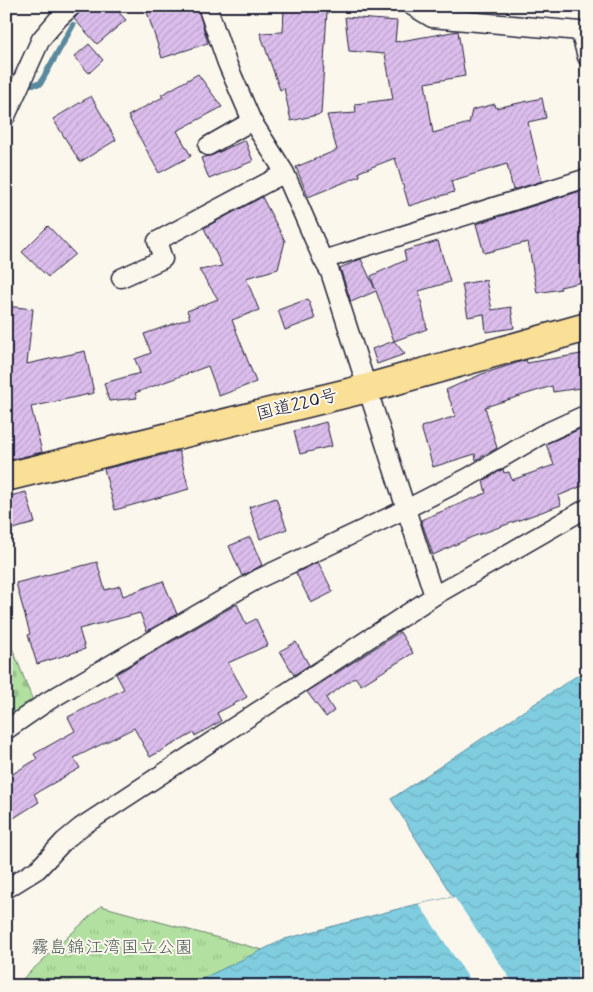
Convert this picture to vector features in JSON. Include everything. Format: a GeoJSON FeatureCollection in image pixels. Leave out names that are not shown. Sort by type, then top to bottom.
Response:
{"type":"FeatureCollection","features":[{"type":"Feature","properties":{"kind":"highway","name":"国道220号"},"geometry":{"type":"LineString","coordinates":[[6,477],[368,388],[587,327]]}},
{"type":"Feature","properties":{"kind":"street"},"geometry":{"type":"LineString","coordinates":[[6,116],[41,39],[72,6]]}},
{"type":"Feature","properties":{"kind":"street"},"geometry":{"type":"LineString","coordinates":[[207,6],[252,121],[285,173],[330,272],[434,596]]}},
{"type":"Feature","properties":{"kind":"street"},"geometry":{"type":"LineString","coordinates":[[412,6],[432,18],[583,31],[587,57]]}},
{"type":"Feature","properties":{"kind":"street"},"geometry":{"type":"LineString","coordinates":[[208,146],[252,121]]}},
{"type":"Feature","properties":{"kind":"street"},"geometry":{"type":"LineString","coordinates":[[121,278],[163,259],[157,241],[285,173]]}},
{"type":"Feature","properties":{"kind":"street"},"geometry":{"type":"LineString","coordinates":[[323,260],[587,178]]}},
{"type":"Feature","properties":{"kind":"street"},"geometry":{"type":"LineString","coordinates":[[6,730],[48,701],[258,579],[406,509],[469,477],[541,435],[587,414]]}},
{"type":"Feature","properties":{"kind":"street"},"geometry":{"type":"LineString","coordinates":[[6,889],[38,869],[64,841],[81,827],[434,596],[587,508]]}},
{"type":"Feature","properties":{"kind":"green space"},"geometry":{"type":"Polygon","coordinates":[[[6,632],[33,701],[6,718],[6,632]]]}},
{"type":"Feature","properties":{"kind":"green space","name":"霧島錦江湾国立公園"},"geometry":{"type":"Polygon","coordinates":[[[101,906],[395,986],[15,986],[101,906]]]}},
{"type":"Feature","properties":{"kind":"water"},"geometry":{"type":"Polygon","coordinates":[[[587,669],[587,986],[187,986],[285,939],[409,906],[453,897],[391,799],[587,669]]]}},
{"type":"Feature","properties":{"kind":"pier"},"geometry":{"type":"Polygon","coordinates":[[[454,897],[515,986],[474,986],[419,904],[454,897]]]}},
{"type":"Feature","properties":{"kind":"building"},"geometry":{"type":"Polygon","coordinates":[[[85,6],[113,6],[126,20],[97,44],[74,19],[85,6]]]}},
{"type":"Feature","properties":{"kind":"building"},"geometry":{"type":"Polygon","coordinates":[[[145,6],[197,6],[208,43],[162,58],[145,6]]]}},
{"type":"Feature","properties":{"kind":"building"},"geometry":{"type":"Polygon","coordinates":[[[284,6],[316,6],[316,10],[327,11],[321,114],[291,121],[284,88],[280,90],[260,33],[283,32],[284,6]]]}},
{"type":"Feature","properties":{"kind":"building"},"geometry":{"type":"Polygon","coordinates":[[[345,17],[397,21],[395,42],[458,31],[465,76],[425,83],[433,133],[469,123],[472,110],[495,104],[496,108],[542,98],[546,118],[528,122],[542,181],[513,190],[507,164],[451,181],[454,192],[409,206],[395,158],[359,172],[360,176],[308,197],[296,167],[337,150],[327,115],[356,113],[355,104],[393,99],[385,54],[349,51],[345,17]]]}},
{"type":"Feature","properties":{"kind":"building"},"geometry":{"type":"Polygon","coordinates":[[[89,44],[103,60],[89,73],[74,57],[89,44]]]}},
{"type":"Feature","properties":{"kind":"building"},"geometry":{"type":"Polygon","coordinates":[[[198,74],[222,107],[177,131],[191,156],[159,173],[128,116],[163,97],[161,95],[198,74]]]}},
{"type":"Feature","properties":{"kind":"building"},"geometry":{"type":"Polygon","coordinates":[[[91,96],[116,140],[80,162],[53,119],[91,96]]]}},
{"type":"Feature","properties":{"kind":"building"},"geometry":{"type":"Polygon","coordinates":[[[245,140],[253,161],[209,179],[201,158],[213,155],[245,140]]]}},
{"type":"Feature","properties":{"kind":"building"},"geometry":{"type":"Polygon","coordinates":[[[587,189],[587,281],[560,287],[561,289],[537,293],[528,242],[484,253],[476,224],[587,189]]]}},
{"type":"Feature","properties":{"kind":"building"},"geometry":{"type":"Polygon","coordinates":[[[262,197],[285,241],[278,269],[246,278],[259,310],[232,320],[256,382],[219,396],[208,366],[135,393],[137,398],[109,401],[104,383],[140,373],[135,359],[151,353],[144,334],[190,318],[187,311],[218,299],[199,270],[222,266],[204,228],[262,197]]]}},
{"type":"Feature","properties":{"kind":"building"},"geometry":{"type":"Polygon","coordinates":[[[48,226],[75,254],[48,277],[22,252],[48,226]]]}},
{"type":"Feature","properties":{"kind":"building"},"geometry":{"type":"Polygon","coordinates":[[[438,241],[450,282],[419,291],[427,329],[394,341],[376,291],[351,302],[340,268],[361,259],[375,289],[371,276],[406,260],[404,251],[438,241]]]}},
{"type":"Feature","properties":{"kind":"building"},"geometry":{"type":"Polygon","coordinates":[[[486,280],[492,310],[511,307],[514,328],[486,332],[484,314],[468,317],[462,284],[486,280]]]}},
{"type":"Feature","properties":{"kind":"building"},"geometry":{"type":"Polygon","coordinates":[[[308,299],[315,319],[285,330],[278,310],[308,299]]]}},
{"type":"Feature","properties":{"kind":"building"},"geometry":{"type":"Polygon","coordinates":[[[6,306],[33,309],[27,364],[85,351],[94,393],[31,407],[42,452],[10,460],[6,446],[6,306]]]}},
{"type":"Feature","properties":{"kind":"building"},"geometry":{"type":"Polygon","coordinates":[[[394,341],[405,354],[377,364],[372,349],[394,341]]]}},
{"type":"Feature","properties":{"kind":"building"},"geometry":{"type":"Polygon","coordinates":[[[587,353],[587,387],[553,392],[552,386],[485,407],[497,448],[476,460],[475,454],[433,467],[421,427],[456,416],[446,390],[482,374],[526,360],[527,363],[587,353]]]}},
{"type":"Feature","properties":{"kind":"building"},"geometry":{"type":"Polygon","coordinates":[[[326,422],[332,446],[300,454],[294,431],[326,422]]]}},
{"type":"Feature","properties":{"kind":"building"},"geometry":{"type":"Polygon","coordinates":[[[587,426],[587,484],[558,496],[561,505],[472,537],[433,555],[421,520],[486,493],[483,481],[503,469],[504,473],[509,472],[512,480],[554,465],[546,444],[587,426]]]}},
{"type":"Feature","properties":{"kind":"building"},"geometry":{"type":"Polygon","coordinates":[[[179,451],[189,489],[115,510],[104,469],[179,451]]]}},
{"type":"Feature","properties":{"kind":"building"},"geometry":{"type":"Polygon","coordinates":[[[26,492],[35,523],[6,531],[6,497],[26,492]]]}},
{"type":"Feature","properties":{"kind":"building"},"geometry":{"type":"Polygon","coordinates":[[[276,498],[287,529],[260,539],[249,507],[276,498]]]}},
{"type":"Feature","properties":{"kind":"building"},"geometry":{"type":"Polygon","coordinates":[[[250,537],[262,565],[242,576],[229,546],[250,537]]]}},
{"type":"Feature","properties":{"kind":"building"},"geometry":{"type":"Polygon","coordinates":[[[97,562],[105,590],[120,586],[123,596],[163,581],[177,614],[147,631],[140,613],[79,629],[85,649],[37,664],[16,583],[97,562]]]}},
{"type":"Feature","properties":{"kind":"building"},"geometry":{"type":"Polygon","coordinates":[[[318,562],[333,592],[311,603],[296,573],[318,562]]]}},
{"type":"Feature","properties":{"kind":"building"},"geometry":{"type":"Polygon","coordinates":[[[237,604],[246,624],[256,619],[268,645],[228,663],[247,697],[217,713],[221,721],[195,736],[194,733],[150,757],[134,728],[74,758],[80,768],[34,794],[39,802],[6,823],[6,778],[37,759],[34,754],[75,731],[68,717],[124,689],[116,674],[237,604]]]}},
{"type":"Feature","properties":{"kind":"building"},"geometry":{"type":"Polygon","coordinates":[[[400,632],[413,653],[361,685],[355,677],[326,698],[334,711],[326,717],[307,692],[400,632]]]}},
{"type":"Feature","properties":{"kind":"building"},"geometry":{"type":"Polygon","coordinates":[[[296,642],[309,665],[294,675],[280,651],[296,642]]]}},
{"type":"Feature","properties":{"kind":"waterway"},"geometry":{"type":"LineString","coordinates":[[6,84],[40,84],[73,25]]}}]}
